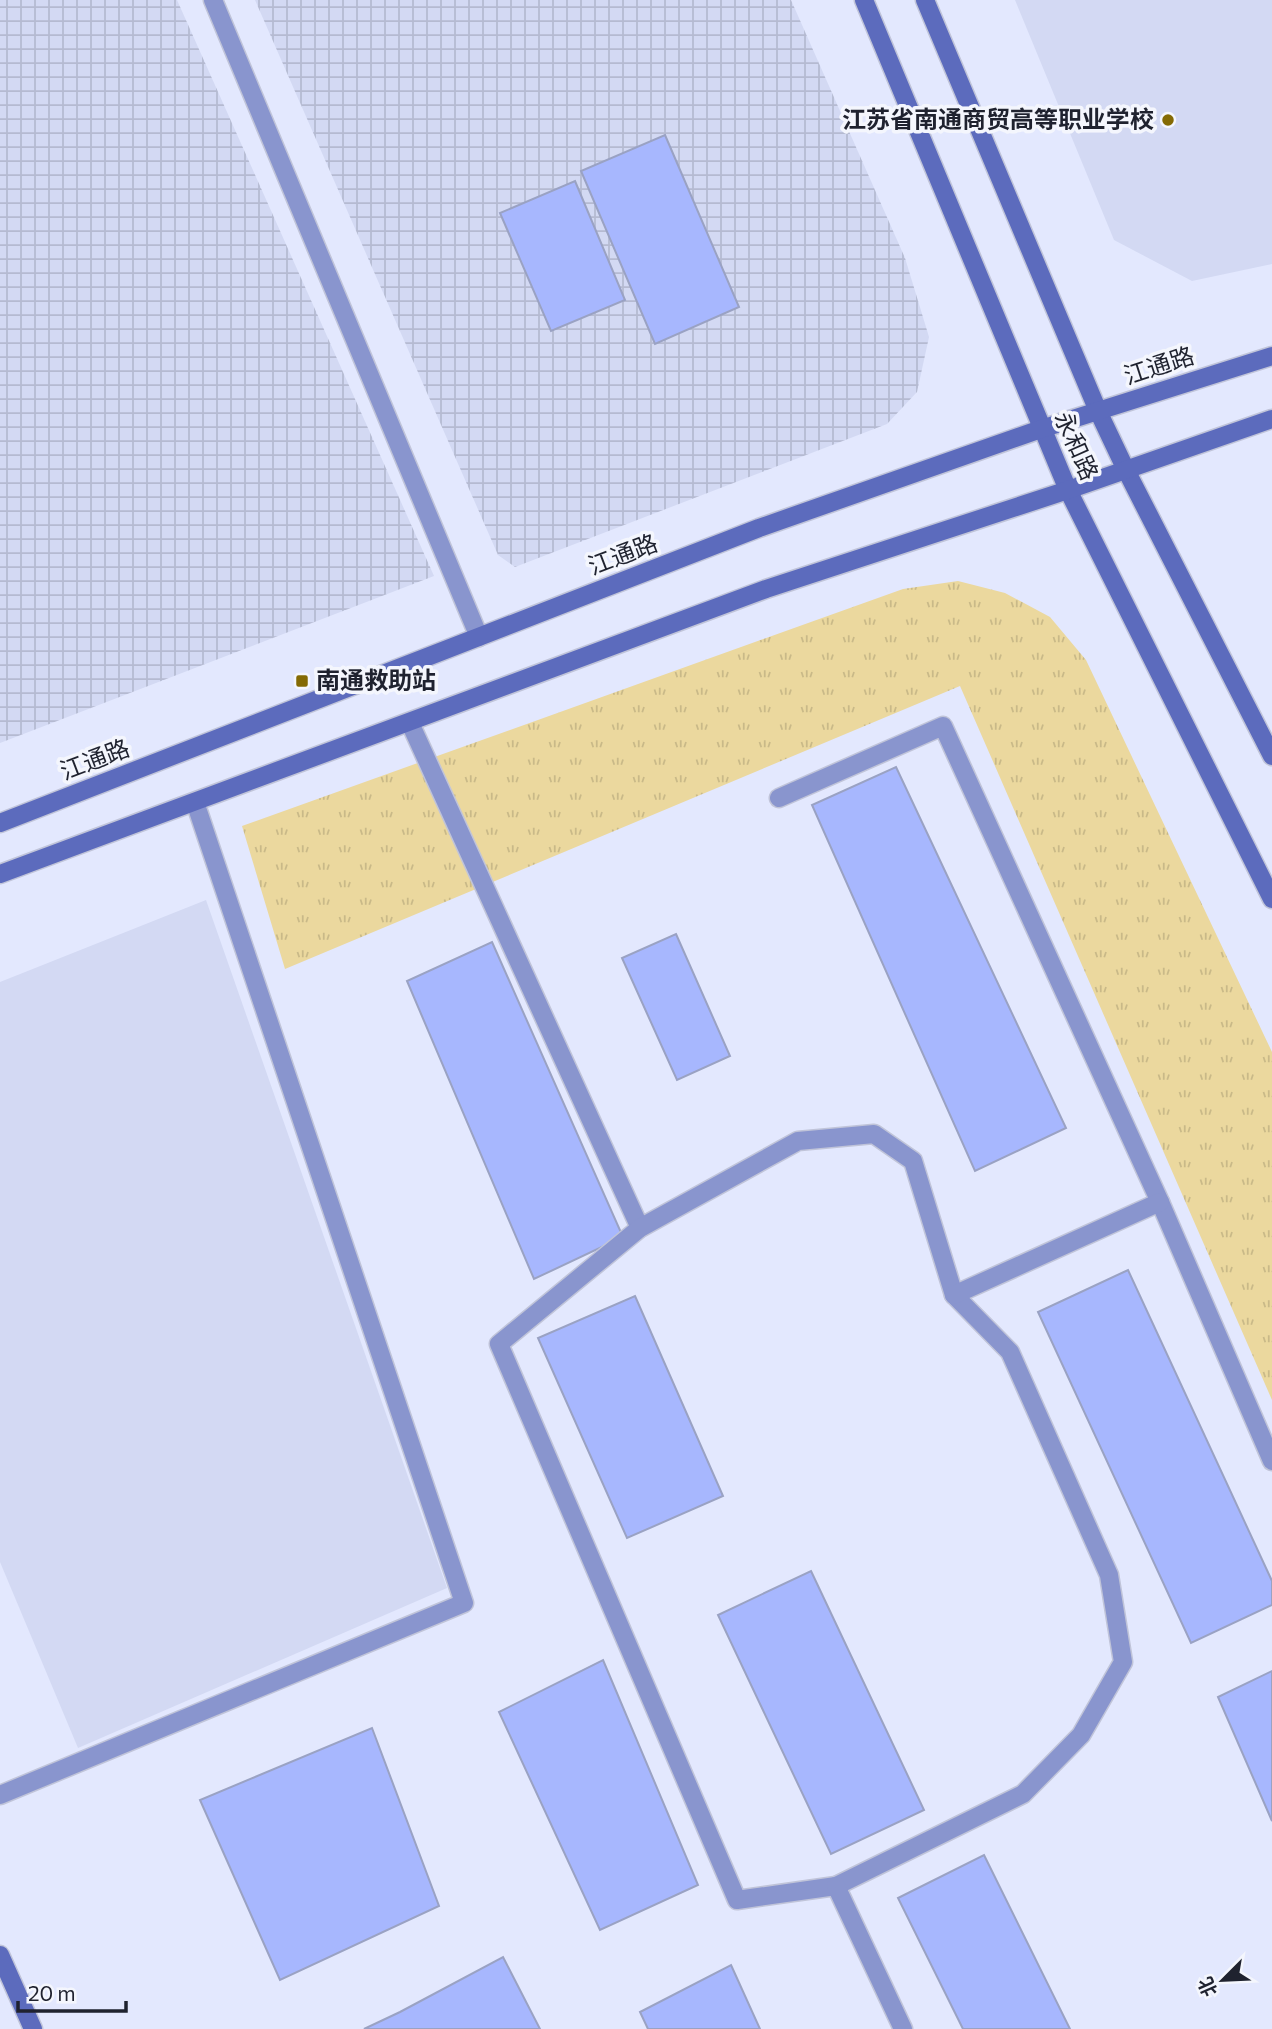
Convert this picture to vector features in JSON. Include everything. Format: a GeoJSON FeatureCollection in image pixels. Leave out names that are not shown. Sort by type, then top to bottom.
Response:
{"type":"FeatureCollection","features":[{"type":"Feature","properties":{"kind":"main road","name":"永和路"},"geometry":{"type":"LineString","coordinates":[[864,0],[1068,490],[1272,899]]}},
{"type":"Feature","properties":{"kind":"main road","name":"永和路"},"geometry":{"type":"LineString","coordinates":[[925,0],[1098,411],[1272,756]]}},
{"type":"Feature","properties":{"kind":"main road","name":"江通路"},"geometry":{"type":"LineString","coordinates":[[0,823],[759,528],[1041,429],[1272,356]]}},
{"type":"Feature","properties":{"kind":"main road"},"geometry":{"type":"LineString","coordinates":[[0,874],[766,589],[1068,490],[1272,419]]}},
{"type":"Feature","properties":{"kind":"main road"},"geometry":{"type":"LineString","coordinates":[[0,1955],[33,2029]]}},
{"type":"Feature","properties":{"kind":"street"},"geometry":{"type":"LineString","coordinates":[[213,0],[478,637]]}},
{"type":"Feature","properties":{"kind":"street"},"geometry":{"type":"LineString","coordinates":[[410,723],[639,1228]]}},
{"type":"Feature","properties":{"kind":"street"},"geometry":{"type":"LineString","coordinates":[[779,798],[943,726],[1160,1202],[1272,1461]]}},
{"type":"Feature","properties":{"kind":"street"},"geometry":{"type":"LineString","coordinates":[[0,1795],[464,1604],[195,802]]}},
{"type":"Feature","properties":{"kind":"street"},"geometry":{"type":"LineString","coordinates":[[874,1135],[913,1161],[954,1295],[1010,1352],[1109,1575],[1123,1662],[1082,1735],[1023,1794],[836,1886],[737,1900],[499,1344],[639,1228],[798,1141],[874,1135]]}},
{"type":"Feature","properties":{"kind":"street"},"geometry":{"type":"LineString","coordinates":[[954,1295],[1160,1202]]}},
{"type":"Feature","properties":{"kind":"street"},"geometry":{"type":"LineString","coordinates":[[836,1886],[904,2029]]}},
{"type":"Feature","properties":{"kind":"shaded area"},"geometry":{"type":"Polygon","coordinates":[[[0,0],[177,0],[434,576],[0,743],[0,0]]]}},
{"type":"Feature","properties":{"kind":"shaded area"},"geometry":{"type":"Polygon","coordinates":[[[255,0],[791,0],[905,258],[929,337],[917,392],[887,424],[515,567],[498,555],[255,0]]]}},
{"type":"Feature","properties":{"kind":"shaded area","name":"江苏省南通商贸高等职业学校"},"geometry":{"type":"Polygon","coordinates":[[[1015,0],[1272,0],[1272,264],[1192,281],[1114,240],[1015,0]]]}},
{"type":"Feature","properties":{"kind":"shaded area"},"geometry":{"type":"Polygon","coordinates":[[[206,900],[447,1588],[78,1748],[0,1562],[0,982],[206,900]]]}},
{"type":"Feature","properties":{"kind":"green space"},"geometry":{"type":"Polygon","coordinates":[[[958,581],[1005,593],[1050,617],[1086,660],[1272,1052],[1272,1400],[960,686],[285,969],[242,826],[903,589],[958,581]]]}},
{"type":"Feature","properties":{"kind":"building"},"geometry":{"type":"Polygon","coordinates":[[[665,135],[739,307],[655,344],[581,171],[665,135]]]}},
{"type":"Feature","properties":{"kind":"building"},"geometry":{"type":"Polygon","coordinates":[[[575,181],[625,300],[551,331],[500,213],[575,181]]]}},
{"type":"Feature","properties":{"kind":"building"},"geometry":{"type":"Polygon","coordinates":[[[896,767],[1066,1128],[975,1171],[812,805],[896,767]]]}},
{"type":"Feature","properties":{"kind":"building"},"geometry":{"type":"Polygon","coordinates":[[[676,934],[730,1056],[677,1080],[622,958],[676,934]]]}},
{"type":"Feature","properties":{"kind":"building"},"geometry":{"type":"Polygon","coordinates":[[[492,942],[623,1237],[534,1279],[407,981],[492,942]]]}},
{"type":"Feature","properties":{"kind":"building"},"geometry":{"type":"Polygon","coordinates":[[[1128,1270],[1272,1581],[1272,1605],[1191,1643],[1038,1312],[1128,1270]]]}},
{"type":"Feature","properties":{"kind":"building"},"geometry":{"type":"Polygon","coordinates":[[[635,1296],[723,1496],[627,1538],[538,1338],[635,1296]]]}},
{"type":"Feature","properties":{"kind":"building"},"geometry":{"type":"Polygon","coordinates":[[[811,1571],[924,1810],[831,1854],[718,1615],[811,1571]]]}},
{"type":"Feature","properties":{"kind":"building"},"geometry":{"type":"Polygon","coordinates":[[[603,1660],[698,1885],[600,1930],[499,1712],[603,1660]]]}},
{"type":"Feature","properties":{"kind":"building"},"geometry":{"type":"Polygon","coordinates":[[[1272,1671],[1272,1821],[1218,1697],[1272,1671]]]}},
{"type":"Feature","properties":{"kind":"building"},"geometry":{"type":"Polygon","coordinates":[[[372,1728],[439,1906],[280,1980],[200,1800],[372,1728]]]}},
{"type":"Feature","properties":{"kind":"building"},"geometry":{"type":"Polygon","coordinates":[[[984,1855],[1070,2029],[963,2029],[898,1898],[984,1855]]]}},
{"type":"Feature","properties":{"kind":"building"},"geometry":{"type":"Polygon","coordinates":[[[503,1957],[540,2029],[364,2029],[400,2012],[503,1957]]]}},
{"type":"Feature","properties":{"kind":"building"},"geometry":{"type":"Polygon","coordinates":[[[731,1965],[760,2029],[648,2029],[640,2012],[731,1965]]]}},
{"type":"Feature","properties":{"kind":"place","name":"江苏省南通商贸高等职业学校"},"geometry":{"type":"Point","coordinates":[1168,120]}},
{"type":"Feature","properties":{"kind":"place","name":"南通救助站"},"geometry":{"type":"Point","coordinates":[302,681]}}]}
